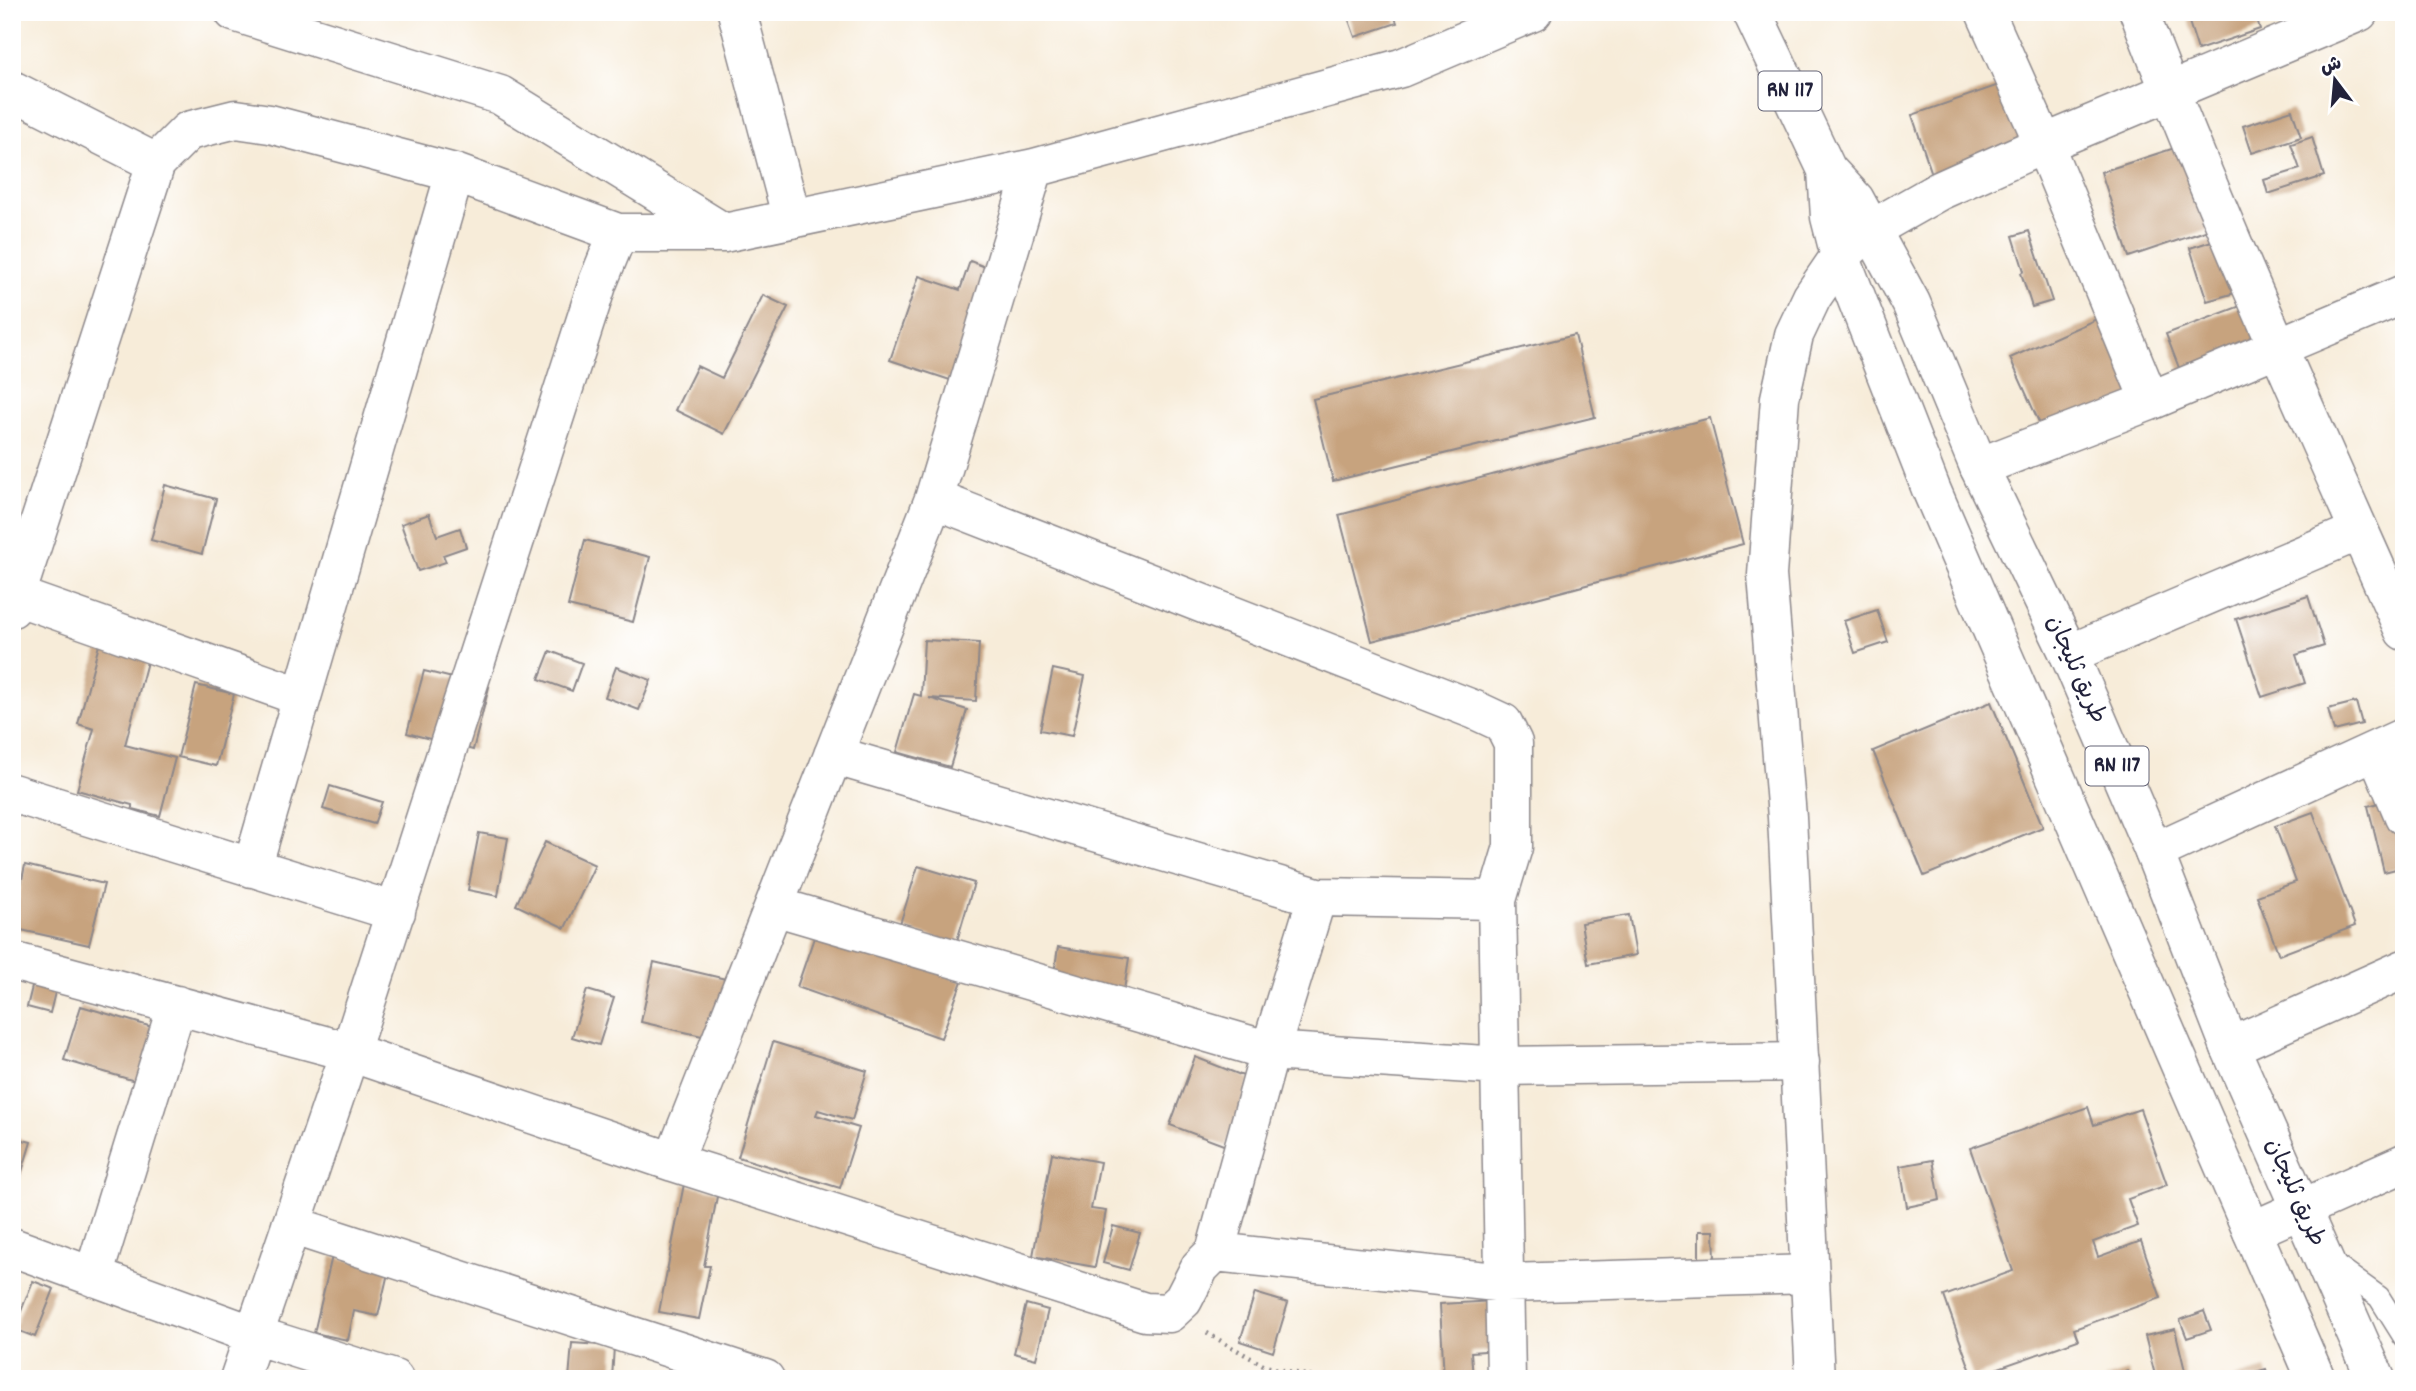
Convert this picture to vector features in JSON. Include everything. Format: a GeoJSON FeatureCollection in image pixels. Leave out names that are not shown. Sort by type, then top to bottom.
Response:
{"type":"FeatureCollection","features":[{"type":"Feature","properties":{"kind":"street"},"geometry":{"type":"LineString","coordinates":[[234,12],[500,94],[724,233]]}},
{"type":"Feature","properties":{"kind":"street"},"geometry":{"type":"LineString","coordinates":[[737,12],[792,219]]}},
{"type":"Feature","properties":{"kind":"street"},"geometry":{"type":"LineString","coordinates":[[302,698],[14,602],[156,163],[188,131],[236,118],[270,124],[455,173],[618,233],[724,233],[1034,168],[1401,68],[1533,12]]}},
{"type":"Feature","properties":{"kind":"street","name":"طريق ثليجان"},"geometry":{"type":"LineString","coordinates":[[1752,12],[1827,170],[1855,200],[1911,303],[1979,467],[2069,654],[2154,852],[2230,1047],[2376,1379]]}},
{"type":"Feature","properties":{"kind":"street"},"geometry":{"type":"LineString","coordinates":[[1984,12],[2044,144],[2150,401]]}},
{"type":"Feature","properties":{"kind":"street"},"geometry":{"type":"LineString","coordinates":[[2139,12],[2170,93],[2278,346],[2404,631]]}},
{"type":"Feature","properties":{"kind":"street"},"geometry":{"type":"LineString","coordinates":[[1815,1379],[1787,817],[1767,575],[1780,398],[1794,335],[1812,297],[1840,256],[1872,229],[1939,191],[2044,144],[2359,12]]}},
{"type":"Feature","properties":{"kind":"street"},"geometry":{"type":"LineString","coordinates":[[12,90],[156,163]]}},
{"type":"Feature","properties":{"kind":"street"},"geometry":{"type":"LineString","coordinates":[[673,1162],[934,499],[1034,168]]}},
{"type":"Feature","properties":{"kind":"street","name":"طريق ثليجان"},"geometry":{"type":"LineString","coordinates":[[1827,170],[1830,217],[1840,256],[1931,489],[2316,1379]]}},
{"type":"Feature","properties":{"kind":"street"},"geometry":{"type":"LineString","coordinates":[[252,867],[455,173]]}},
{"type":"Feature","properties":{"kind":"street"},"geometry":{"type":"LineString","coordinates":[[239,1379],[396,912],[598,282],[618,233]]}},
{"type":"Feature","properties":{"kind":"street"},"geometry":{"type":"LineString","coordinates":[[1979,467],[2150,401],[2404,294]]}},
{"type":"Feature","properties":{"kind":"street"},"geometry":{"type":"LineString","coordinates":[[934,499],[1503,723],[1513,743],[1513,847],[1497,900],[1506,1379]]}},
{"type":"Feature","properties":{"kind":"street"},"geometry":{"type":"LineString","coordinates":[[2069,654],[2359,531]]}},
{"type":"Feature","properties":{"kind":"street"},"geometry":{"type":"LineString","coordinates":[[2154,852],[2390,743],[2404,816]]}},
{"type":"Feature","properties":{"kind":"street"},"geometry":{"type":"LineString","coordinates":[[833,755],[1317,897],[1497,900]]}},
{"type":"Feature","properties":{"kind":"street"},"geometry":{"type":"LineString","coordinates":[[12,793],[396,912]]}},
{"type":"Feature","properties":{"kind":"street"},"geometry":{"type":"LineString","coordinates":[[12,961],[350,1052],[673,1162],[1145,1311],[1169,1313],[1183,1300],[1200,1267],[1215,1252],[1270,1051],[1317,897]]}},
{"type":"Feature","properties":{"kind":"street"},"geometry":{"type":"LineString","coordinates":[[774,906],[1270,1051],[1500,1066],[1800,1062]]}},
{"type":"Feature","properties":{"kind":"street"},"geometry":{"type":"LineString","coordinates":[[2230,1047],[2404,969]]}},
{"type":"Feature","properties":{"kind":"street"},"geometry":{"type":"LineString","coordinates":[[93,1277],[177,1005]]}},
{"type":"Feature","properties":{"kind":"street"},"geometry":{"type":"LineString","coordinates":[[2252,1231],[2404,1163]]}},
{"type":"Feature","properties":{"kind":"street"},"geometry":{"type":"LineString","coordinates":[[291,1225],[765,1379]]}},
{"type":"Feature","properties":{"kind":"street"},"geometry":{"type":"LineString","coordinates":[[12,1247],[254,1335],[394,1379]]}},
{"type":"Feature","properties":{"kind":"street"},"geometry":{"type":"LineString","coordinates":[[1215,1252],[1505,1283],[1810,1273]]}},
{"type":"Feature","properties":{"kind":"lane"},"geometry":{"type":"LineString","coordinates":[[2321,1256],[2379,1297],[2404,1337]]}},
{"type":"Feature","properties":{"kind":"path"},"geometry":{"type":"LineString","coordinates":[[1169,1313],[1265,1366],[1323,1379]]}},
{"type":"Feature","properties":{"kind":"building"},"geometry":{"type":"Polygon","coordinates":[[[1346,12],[1393,12],[1397,23],[1355,37],[1346,12]]]}},
{"type":"Feature","properties":{"kind":"building"},"geometry":{"type":"Polygon","coordinates":[[[2209,12],[2255,12],[2260,29],[2198,50],[2188,19],[2209,12]]]}},
{"type":"Feature","properties":{"kind":"building"},"geometry":{"type":"Polygon","coordinates":[[[2019,78],[2030,143],[1933,177],[1912,115],[2019,78]]]}},
{"type":"Feature","properties":{"kind":"building"},"geometry":{"type":"Polygon","coordinates":[[[2292,110],[2301,137],[2252,153],[2243,126],[2292,110]]]}},
{"type":"Feature","properties":{"kind":"building"},"geometry":{"type":"Polygon","coordinates":[[[2312,137],[2324,176],[2268,194],[2264,180],[2300,169],[2291,144],[2312,137]]]}},
{"type":"Feature","properties":{"kind":"building"},"geometry":{"type":"Polygon","coordinates":[[[2193,142],[2220,226],[2129,257],[2101,172],[2193,142]]]}},
{"type":"Feature","properties":{"kind":"building"},"geometry":{"type":"Polygon","coordinates":[[[2029,231],[2052,301],[2032,307],[2013,236],[2029,231]]]}},
{"type":"Feature","properties":{"kind":"building"},"geometry":{"type":"Polygon","coordinates":[[[2221,238],[2238,292],[2207,301],[2190,248],[2221,238]]]}},
{"type":"Feature","properties":{"kind":"building"},"geometry":{"type":"Polygon","coordinates":[[[970,261],[988,268],[950,380],[890,360],[919,276],[960,290],[970,261]]]}},
{"type":"Feature","properties":{"kind":"building"},"geometry":{"type":"Polygon","coordinates":[[[763,295],[788,307],[724,434],[675,410],[697,366],[722,378],[763,295]]]}},
{"type":"Feature","properties":{"kind":"building"},"geometry":{"type":"Polygon","coordinates":[[[2259,299],[2274,339],[2181,373],[2166,334],[2259,299]]]}},
{"type":"Feature","properties":{"kind":"building"},"geometry":{"type":"Polygon","coordinates":[[[2112,312],[2149,393],[2043,431],[2010,358],[2112,312]]]}},
{"type":"Feature","properties":{"kind":"building"},"geometry":{"type":"Polygon","coordinates":[[[1575,335],[1595,417],[1333,481],[1313,399],[1575,335]]]}},
{"type":"Feature","properties":{"kind":"building"},"geometry":{"type":"Polygon","coordinates":[[[1710,418],[1743,544],[1372,641],[1339,515],[1710,418]]]}},
{"type":"Feature","properties":{"kind":"building"},"geometry":{"type":"Polygon","coordinates":[[[165,485],[216,499],[202,554],[151,540],[165,485]]]}},
{"type":"Feature","properties":{"kind":"building"},"geometry":{"type":"Polygon","coordinates":[[[429,514],[437,536],[460,528],[466,547],[443,555],[446,562],[418,571],[401,524],[429,514]]]}},
{"type":"Feature","properties":{"kind":"building"},"geometry":{"type":"Polygon","coordinates":[[[585,540],[650,557],[633,622],[568,606],[585,540]]]}},
{"type":"Feature","properties":{"kind":"building"},"geometry":{"type":"Polygon","coordinates":[[[2308,596],[2324,646],[2296,655],[2305,683],[2262,697],[2236,619],[2308,596]]]}},
{"type":"Feature","properties":{"kind":"building"},"geometry":{"type":"Polygon","coordinates":[[[1877,610],[1888,642],[1855,653],[1844,621],[1877,610]]]}},
{"type":"Feature","properties":{"kind":"building"},"geometry":{"type":"Polygon","coordinates":[[[924,640],[979,643],[976,701],[929,698],[967,710],[950,767],[897,752],[914,694],[921,696],[924,640]]]}},
{"type":"Feature","properties":{"kind":"building"},"geometry":{"type":"Polygon","coordinates":[[[99,645],[148,658],[125,745],[175,758],[160,816],[132,809],[132,805],[77,790],[94,729],[78,724],[99,645]]]}},
{"type":"Feature","properties":{"kind":"building"},"geometry":{"type":"Polygon","coordinates":[[[550,651],[582,663],[572,691],[539,679],[550,651]]]}},
{"type":"Feature","properties":{"kind":"building"},"geometry":{"type":"Polygon","coordinates":[[[616,667],[651,680],[639,710],[605,697],[616,667]]]}},
{"type":"Feature","properties":{"kind":"building"},"geometry":{"type":"Polygon","coordinates":[[[1053,669],[1085,676],[1072,736],[1040,730],[1053,669]]]}},
{"type":"Feature","properties":{"kind":"building"},"geometry":{"type":"Polygon","coordinates":[[[424,671],[489,687],[473,750],[407,733],[424,671]]]}},
{"type":"Feature","properties":{"kind":"building"},"geometry":{"type":"Polygon","coordinates":[[[196,685],[234,694],[216,766],[178,757],[196,685]]]}},
{"type":"Feature","properties":{"kind":"building"},"geometry":{"type":"Polygon","coordinates":[[[1991,702],[2043,827],[1924,876],[1873,751],[1991,702]]]}},
{"type":"Feature","properties":{"kind":"building"},"geometry":{"type":"Polygon","coordinates":[[[2356,702],[2362,724],[2334,731],[2328,709],[2356,702]]]}},
{"type":"Feature","properties":{"kind":"building"},"geometry":{"type":"Polygon","coordinates":[[[330,786],[382,802],[374,824],[323,809],[330,786]]]}},
{"type":"Feature","properties":{"kind":"building"},"geometry":{"type":"Polygon","coordinates":[[[2404,796],[2404,867],[2384,872],[2368,806],[2404,796]]]}},
{"type":"Feature","properties":{"kind":"building"},"geometry":{"type":"Polygon","coordinates":[[[2313,812],[2355,926],[2279,955],[2257,896],[2296,882],[2275,826],[2313,812]]]}},
{"type":"Feature","properties":{"kind":"building"},"geometry":{"type":"Polygon","coordinates":[[[479,833],[508,838],[498,896],[468,890],[479,833]]]}},
{"type":"Feature","properties":{"kind":"building"},"geometry":{"type":"Polygon","coordinates":[[[545,842],[595,865],[565,928],[516,905],[545,842]]]}},
{"type":"Feature","properties":{"kind":"building"},"geometry":{"type":"Polygon","coordinates":[[[25,865],[104,884],[89,945],[12,928],[25,865]]]}},
{"type":"Feature","properties":{"kind":"building"},"geometry":{"type":"Polygon","coordinates":[[[918,866],[974,883],[956,944],[899,927],[918,866]]]}},
{"type":"Feature","properties":{"kind":"building"},"geometry":{"type":"Polygon","coordinates":[[[1629,915],[1636,955],[1588,964],[1581,923],[1629,915]]]}},
{"type":"Feature","properties":{"kind":"building"},"geometry":{"type":"Polygon","coordinates":[[[817,929],[962,981],[941,1038],[797,987],[817,929]]]}},
{"type":"Feature","properties":{"kind":"building"},"geometry":{"type":"Polygon","coordinates":[[[1058,947],[1129,958],[1124,990],[1053,980],[1058,947]]]}},
{"type":"Feature","properties":{"kind":"building"},"geometry":{"type":"Polygon","coordinates":[[[654,962],[751,985],[737,1044],[641,1022],[654,962]]]}},
{"type":"Feature","properties":{"kind":"building"},"geometry":{"type":"Polygon","coordinates":[[[33,983],[56,988],[50,1013],[27,1007],[33,983]]]}},
{"type":"Feature","properties":{"kind":"building"},"geometry":{"type":"Polygon","coordinates":[[[587,990],[614,998],[599,1045],[572,1037],[587,990]]]}},
{"type":"Feature","properties":{"kind":"building"},"geometry":{"type":"Polygon","coordinates":[[[81,1006],[169,1032],[152,1086],[64,1060],[81,1006]]]}},
{"type":"Feature","properties":{"kind":"building"},"geometry":{"type":"Polygon","coordinates":[[[773,1042],[867,1071],[852,1120],[818,1110],[816,1115],[859,1128],[840,1188],[738,1157],[773,1042]]]}},
{"type":"Feature","properties":{"kind":"building"},"geometry":{"type":"Polygon","coordinates":[[[1195,1057],[1251,1079],[1226,1146],[1170,1125],[1195,1057]]]}},
{"type":"Feature","properties":{"kind":"building"},"geometry":{"type":"Polygon","coordinates":[[[2088,1107],[2094,1125],[2140,1109],[2167,1185],[2128,1199],[2138,1226],[2093,1242],[2098,1257],[2141,1241],[2161,1298],[2074,1329],[2078,1340],[1973,1377],[1944,1296],[2013,1271],[1970,1148],[2088,1107]]]}},
{"type":"Feature","properties":{"kind":"building"},"geometry":{"type":"Polygon","coordinates":[[[12,1137],[31,1142],[13,1201],[12,1201],[12,1137]]]}},
{"type":"Feature","properties":{"kind":"building"},"geometry":{"type":"Polygon","coordinates":[[[1052,1153],[1100,1162],[1091,1209],[1106,1211],[1095,1267],[1033,1256],[1052,1153]]]}},
{"type":"Feature","properties":{"kind":"building"},"geometry":{"type":"Polygon","coordinates":[[[1933,1160],[1940,1200],[1907,1207],[1900,1166],[1933,1160]]]}},
{"type":"Feature","properties":{"kind":"building"},"geometry":{"type":"Polygon","coordinates":[[[684,1184],[718,1191],[704,1266],[710,1266],[699,1319],[659,1312],[684,1184]]]}},
{"type":"Feature","properties":{"kind":"building"},"geometry":{"type":"Polygon","coordinates":[[[1113,1226],[1140,1233],[1129,1270],[1103,1263],[1113,1226]]]}},
{"type":"Feature","properties":{"kind":"building"},"geometry":{"type":"Polygon","coordinates":[[[1699,1231],[1714,1231],[1715,1258],[1699,1258],[1699,1231]]]}},
{"type":"Feature","properties":{"kind":"building"},"geometry":{"type":"Polygon","coordinates":[[[332,1256],[389,1269],[378,1316],[354,1311],[348,1340],[314,1333],[332,1256]]]}},
{"type":"Feature","properties":{"kind":"building"},"geometry":{"type":"Polygon","coordinates":[[[33,1281],[54,1289],[35,1337],[14,1329],[33,1281]]]}},
{"type":"Feature","properties":{"kind":"building"},"geometry":{"type":"Polygon","coordinates":[[[1255,1293],[1288,1303],[1273,1352],[1240,1341],[1255,1293]]]}},
{"type":"Feature","properties":{"kind":"building"},"geometry":{"type":"Polygon","coordinates":[[[1496,1301],[1499,1350],[1471,1352],[1473,1379],[1444,1379],[1440,1304],[1496,1301]]]}},
{"type":"Feature","properties":{"kind":"building"},"geometry":{"type":"Polygon","coordinates":[[[1026,1304],[1048,1310],[1036,1359],[1014,1353],[1026,1304]]]}},
{"type":"Feature","properties":{"kind":"building"},"geometry":{"type":"Polygon","coordinates":[[[2204,1311],[2211,1330],[2187,1338],[2180,1320],[2204,1311]]]}},
{"type":"Feature","properties":{"kind":"building"},"geometry":{"type":"Polygon","coordinates":[[[2175,1329],[2187,1379],[2156,1379],[2145,1336],[2175,1329]]]}},
{"type":"Feature","properties":{"kind":"building"},"geometry":{"type":"Polygon","coordinates":[[[572,1343],[614,1346],[612,1379],[569,1379],[572,1343]]]}},
{"type":"Feature","properties":{"kind":"building"},"geometry":{"type":"Polygon","coordinates":[[[2266,1369],[2269,1379],[2235,1379],[2235,1378],[2266,1369]]]}},
{"type":"Feature","properties":{"kind":"building"},"geometry":{"type":"Polygon","coordinates":[[[2128,1371],[2131,1379],[2105,1379],[2105,1378],[2128,1371]]]}}]}
